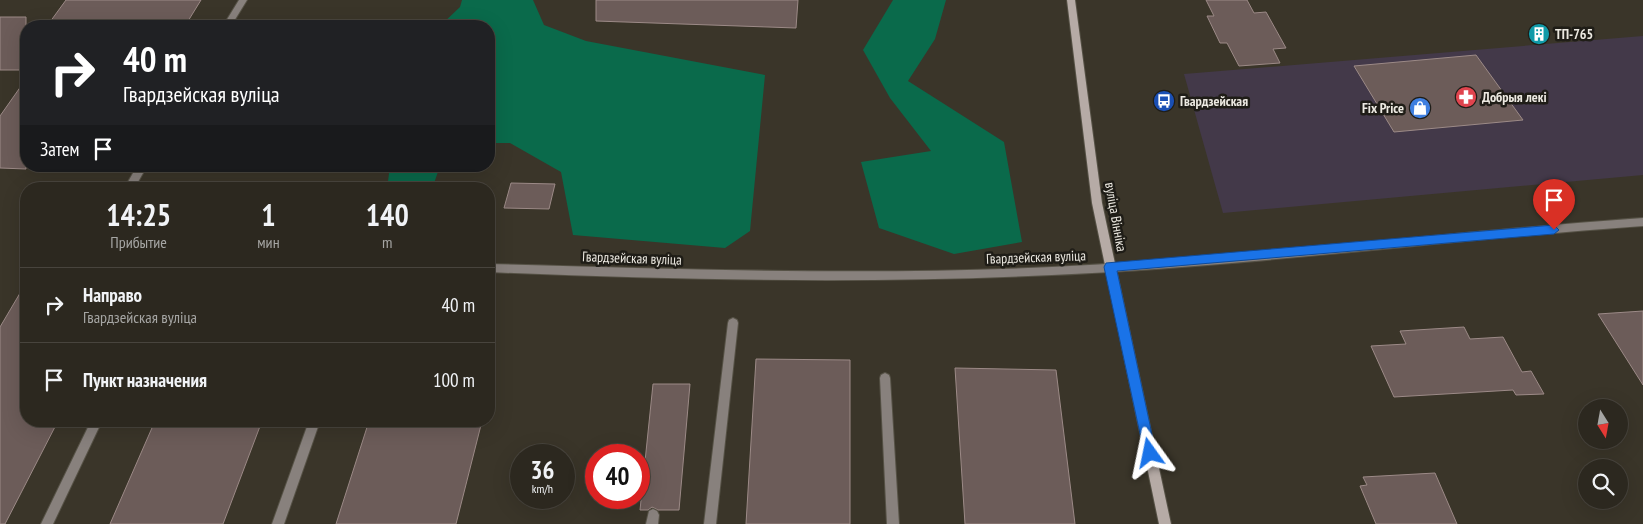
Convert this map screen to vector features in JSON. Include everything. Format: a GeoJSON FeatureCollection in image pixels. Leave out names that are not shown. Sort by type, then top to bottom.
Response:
{"type":"FeatureCollection","features":[{"type":"Feature","properties":{"kind":"street"},"geometry":{"type":"LineString","coordinates":[[231,20],[243,0]]}},
{"type":"Feature","properties":{"kind":"street","name":"вуліца Вінніка"},"geometry":{"type":"LineString","coordinates":[[1071,0],[1097,203],[1165,524]]}},
{"type":"Feature","properties":{"kind":"street","name":"Гвардзейская вуліца"},"geometry":{"type":"LineString","coordinates":[[495,268],[786,276],[1050,271],[1643,222]]}},
{"type":"Feature","properties":{"kind":"street"},"geometry":{"type":"LineString","coordinates":[[710,524],[733,323]]}},
{"type":"Feature","properties":{"kind":"street"},"geometry":{"type":"LineString","coordinates":[[885,378],[893,524]]}},
{"type":"Feature","properties":{"kind":"street"},"geometry":{"type":"LineString","coordinates":[[47,524],[94,427]]}},
{"type":"Feature","properties":{"kind":"street"},"geometry":{"type":"LineString","coordinates":[[278,524],[313,427]]}},
{"type":"Feature","properties":{"kind":"shaded area"},"geometry":{"type":"Polygon","coordinates":[[[1643,36],[1643,175],[1223,213],[1184,74],[1643,36]]]}},
{"type":"Feature","properties":{"kind":"green space"},"geometry":{"type":"Polygon","coordinates":[[[462,0],[533,0],[544,25],[586,41],[765,75],[750,231],[725,248],[573,235],[561,172],[510,143],[495,143],[495,20],[446,20],[460,7],[462,0]]]}},
{"type":"Feature","properties":{"kind":"green space"},"geometry":{"type":"Polygon","coordinates":[[[893,0],[946,0],[935,39],[908,81],[1004,142],[1022,242],[954,254],[879,228],[861,162],[931,151],[890,98],[863,50],[893,0]]]}},
{"type":"Feature","properties":{"kind":"green space"},"geometry":{"type":"Polygon","coordinates":[[[389,172],[438,172],[434,182],[388,182],[389,172]]]}},
{"type":"Feature","properties":{"kind":"building"},"geometry":{"type":"Polygon","coordinates":[[[66,0],[201,0],[189,20],[51,20],[66,0]]]}},
{"type":"Feature","properties":{"kind":"building"},"geometry":{"type":"Polygon","coordinates":[[[596,0],[798,0],[796,28],[596,21],[596,0]]]}},
{"type":"Feature","properties":{"kind":"building"},"geometry":{"type":"Polygon","coordinates":[[[1206,0],[1247,0],[1254,13],[1266,12],[1286,48],[1273,49],[1280,63],[1239,66],[1227,43],[1220,43],[1207,16],[1214,16],[1206,0]]]}},
{"type":"Feature","properties":{"kind":"building"},"geometry":{"type":"Polygon","coordinates":[[[0,17],[26,17],[26,20],[20,20],[20,70],[0,70],[0,17]]]}},
{"type":"Feature","properties":{"kind":"building"},"geometry":{"type":"Polygon","coordinates":[[[1476,55],[1523,120],[1394,132],[1354,66],[1476,55]]]}},
{"type":"Feature","properties":{"kind":"building"},"geometry":{"type":"Polygon","coordinates":[[[20,88],[20,169],[0,168],[0,116],[20,88]]]}},
{"type":"Feature","properties":{"kind":"building"},"geometry":{"type":"Polygon","coordinates":[[[511,183],[555,184],[549,209],[504,208],[511,183]]]}},
{"type":"Feature","properties":{"kind":"building"},"geometry":{"type":"Polygon","coordinates":[[[20,293],[20,427],[55,427],[5,524],[0,524],[0,327],[20,293]]]}},
{"type":"Feature","properties":{"kind":"building"},"geometry":{"type":"Polygon","coordinates":[[[1643,311],[1643,385],[1598,314],[1643,311]]]}},
{"type":"Feature","properties":{"kind":"building"},"geometry":{"type":"Polygon","coordinates":[[[1464,327],[1470,339],[1503,337],[1522,372],[1531,371],[1544,394],[1516,395],[1513,390],[1394,397],[1371,346],[1406,344],[1400,331],[1464,327]]]}},
{"type":"Feature","properties":{"kind":"building"},"geometry":{"type":"Polygon","coordinates":[[[756,359],[850,360],[850,524],[746,524],[756,359]]]}},
{"type":"Feature","properties":{"kind":"building"},"geometry":{"type":"Polygon","coordinates":[[[955,368],[1056,370],[1075,524],[965,524],[955,368]]]}},
{"type":"Feature","properties":{"kind":"building"},"geometry":{"type":"Polygon","coordinates":[[[653,384],[690,384],[679,510],[658,510],[652,507],[650,508],[650,444],[647,444],[653,384]]]}},
{"type":"Feature","properties":{"kind":"building"},"geometry":{"type":"Polygon","coordinates":[[[152,427],[260,427],[223,524],[110,524],[152,427]]]}},
{"type":"Feature","properties":{"kind":"building"},"geometry":{"type":"Polygon","coordinates":[[[367,427],[480,427],[456,524],[336,524],[367,427]]]}},
{"type":"Feature","properties":{"kind":"building"},"geometry":{"type":"Polygon","coordinates":[[[1435,473],[1457,524],[1376,524],[1360,486],[1367,485],[1363,477],[1435,473]]]}},
{"type":"Feature","properties":{"kind":"place","name":"ТП-765"},"geometry":{"type":"Point","coordinates":[1539,34]}},
{"type":"Feature","properties":{"kind":"place","name":"Добрыя лекі"},"geometry":{"type":"Point","coordinates":[1466,97]}},
{"type":"Feature","properties":{"kind":"place","name":"Гвардзейская"},"geometry":{"type":"Point","coordinates":[1164,101]}},
{"type":"Feature","properties":{"kind":"place","name":"Fix Price"},"geometry":{"type":"Point","coordinates":[1420,108]}},
{"type":"Feature","properties":{"kind":"route"},"geometry":{"type":"LineString","coordinates":[[1150,453],[1110,267],[1554,230]]}}]}
